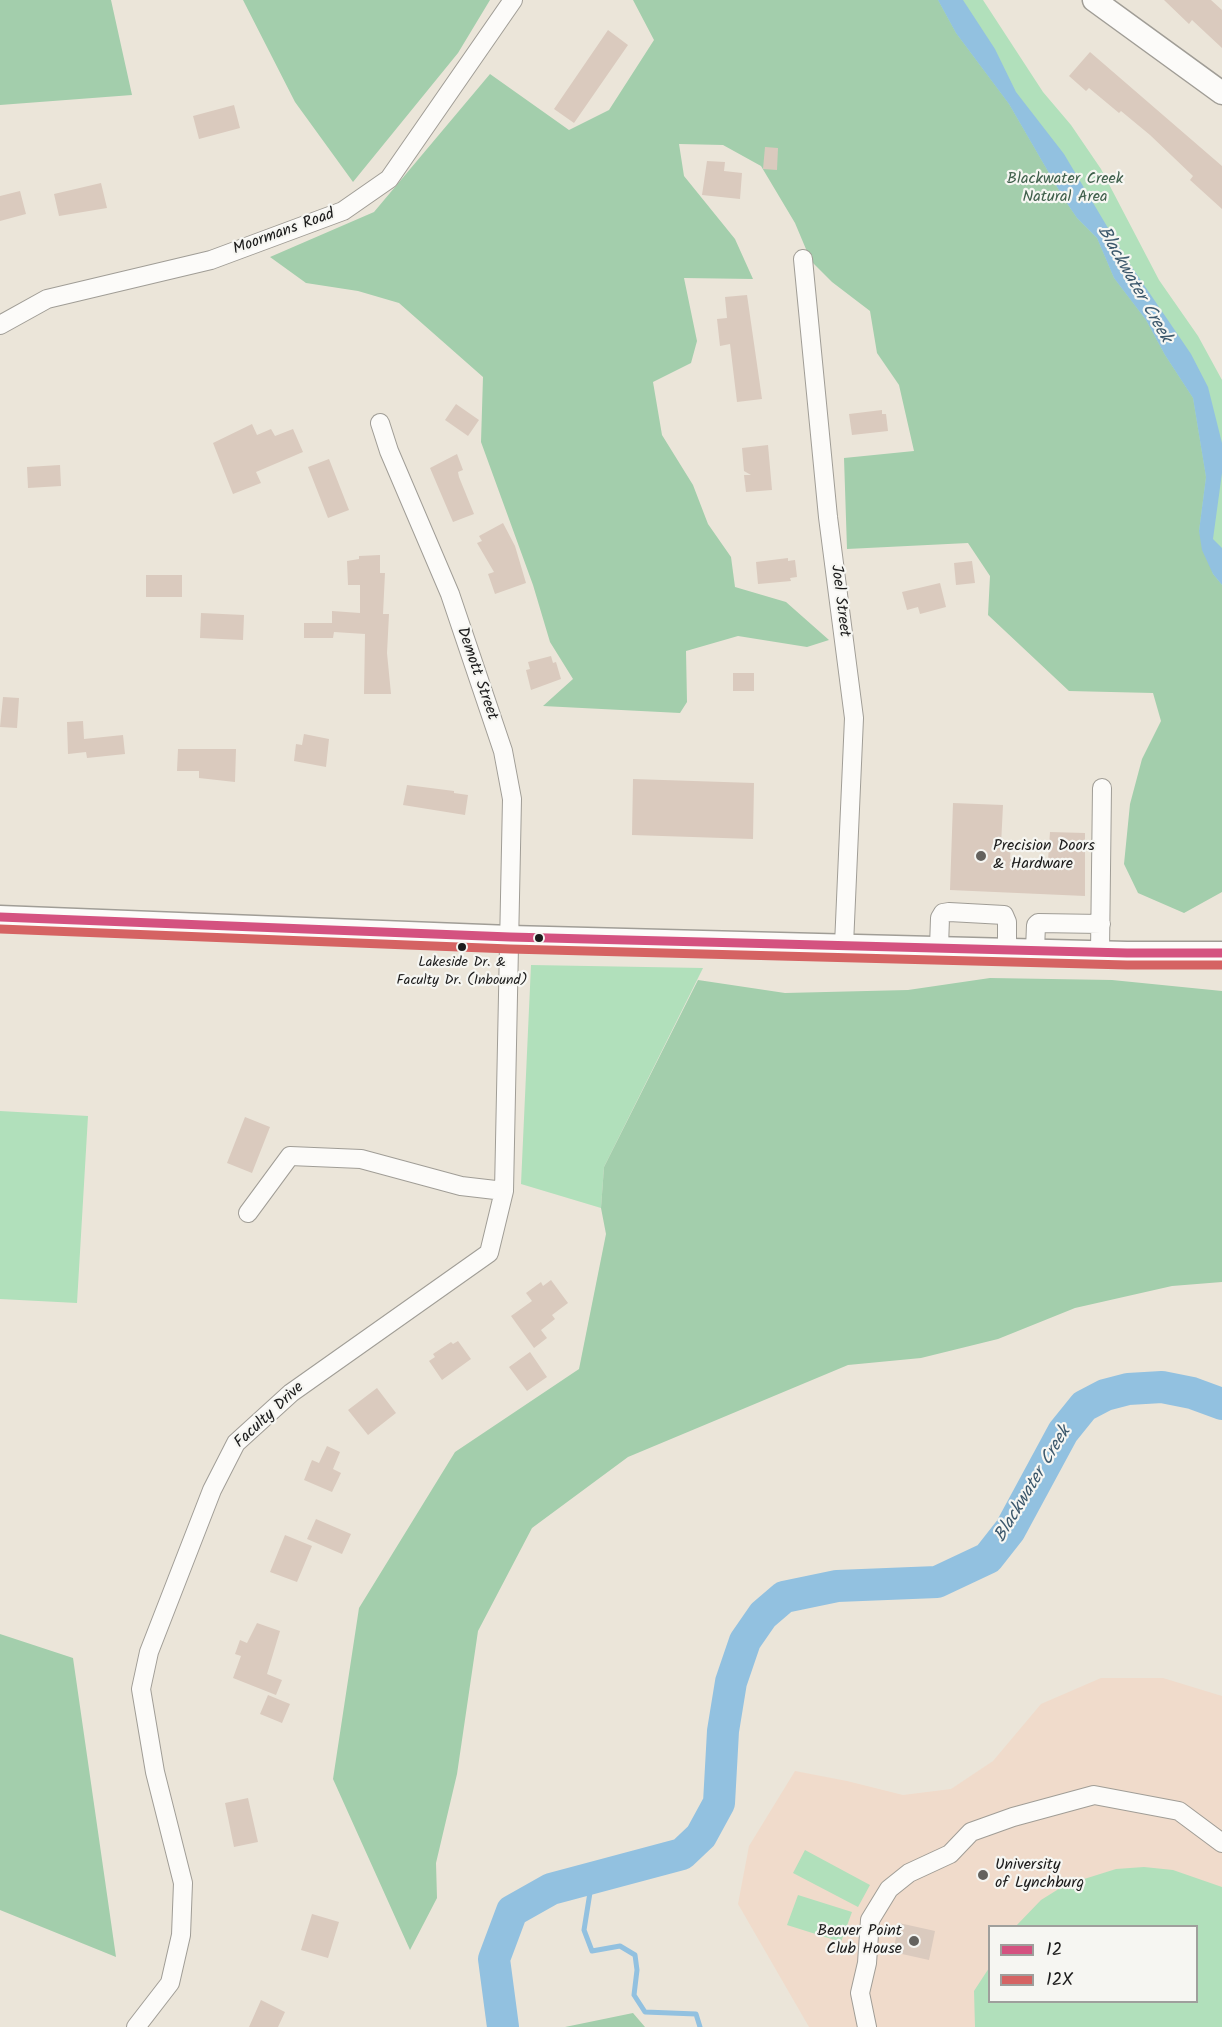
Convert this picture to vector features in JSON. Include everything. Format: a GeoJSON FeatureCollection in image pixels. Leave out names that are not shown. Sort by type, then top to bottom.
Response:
{"type":"FeatureCollection","features":[{"type":"Feature","properties":{"kind":"main road"},"geometry":{"type":"LineString","coordinates":[[1094,0],[1222,93]]}},
{"type":"Feature","properties":{"kind":"main road"},"geometry":{"type":"LineString","coordinates":[[0,917],[510,937],[1222,953]]}},
{"type":"Feature","properties":{"kind":"street","name":"Moormans Road"},"geometry":{"type":"LineString","coordinates":[[0,325],[47,299],[211,260],[343,211],[389,179],[513,0]]}},
{"type":"Feature","properties":{"kind":"street","name":"Joel Street"},"geometry":{"type":"LineString","coordinates":[[803,259],[828,517],[854,718],[844,945]]}},
{"type":"Feature","properties":{"kind":"street","name":"Demott Street"},"geometry":{"type":"LineString","coordinates":[[380,423],[389,451],[450,594],[503,752],[512,799],[510,937]]}},
{"type":"Feature","properties":{"kind":"street"},"geometry":{"type":"LineString","coordinates":[[1100,952],[1102,788]]}},
{"type":"Feature","properties":{"kind":"street"},"geometry":{"type":"LineString","coordinates":[[939,947],[940,918],[943,913],[949,912],[1004,915],[1007,922],[1007,949]]}},
{"type":"Feature","properties":{"kind":"street"},"geometry":{"type":"LineString","coordinates":[[1035,950],[1038,922],[1101,924]]}},
{"type":"Feature","properties":{"kind":"street","name":"Faculty Drive"},"geometry":{"type":"LineString","coordinates":[[136,2027],[170,1983],[181,1935],[183,1883],[155,1772],[141,1689],[149,1652],[212,1490],[236,1443],[291,1393],[489,1253],[504,1191],[510,937]]}},
{"type":"Feature","properties":{"kind":"street"},"geometry":{"type":"LineString","coordinates":[[248,1213],[290,1156],[361,1160],[461,1186],[504,1191]]}},
{"type":"Feature","properties":{"kind":"street"},"geometry":{"type":"LineString","coordinates":[[867,2027],[860,1993],[867,1963],[870,1920],[889,1889],[909,1873],[950,1854],[971,1832],[1013,1817],[1094,1795],[1179,1811],[1222,1843]]}},
{"type":"Feature","properties":{"kind":"shaded area","name":"University of Lynchburg"},"geometry":{"type":"Polygon","coordinates":[[[1101,1678],[1163,1678],[1222,1696],[1222,2027],[809,2027],[738,1904],[749,1846],[795,1771],[903,1795],[951,1789],[993,1761],[1041,1704],[1101,1678]]]}},
{"type":"Feature","properties":{"kind":"green space"},"geometry":{"type":"Polygon","coordinates":[[[0,0],[111,0],[132,95],[0,105],[0,0]]]}},
{"type":"Feature","properties":{"kind":"green space"},"geometry":{"type":"Polygon","coordinates":[[[243,0],[490,0],[458,53],[353,182],[295,102],[243,0]]]}},
{"type":"Feature","properties":{"kind":"green space"},"geometry":{"type":"Polygon","coordinates":[[[633,0],[938,0],[956,33],[1009,104],[1064,199],[1077,218],[1097,238],[1114,278],[1146,320],[1193,398],[1206,477],[1199,531],[1213,574],[1222,585],[1222,892],[1184,913],[1138,893],[1124,864],[1130,804],[1142,759],[1161,721],[1153,693],[1069,691],[988,615],[990,576],[968,543],[847,549],[844,458],[914,451],[899,385],[877,353],[870,311],[832,282],[811,261],[795,223],[761,166],[723,145],[679,144],[684,176],[735,239],[753,279],[684,278],[697,341],[691,363],[653,382],[662,435],[693,485],[708,524],[731,557],[735,587],[786,602],[829,640],[807,647],[738,636],[686,651],[687,702],[680,713],[543,706],[573,679],[550,642],[533,585],[481,442],[483,377],[399,303],[358,291],[306,283],[270,257],[374,212],[490,74],[569,130],[609,110],[654,40],[633,0]]]}},
{"type":"Feature","properties":{"kind":"green space","name":"Blackwater Creek Natural Area"},"geometry":{"type":"Polygon","coordinates":[[[905,0],[983,0],[1043,92],[1071,125],[1101,169],[1159,280],[1198,336],[1222,380],[1222,630],[905,0]]]}},
{"type":"Feature","properties":{"kind":"green space"},"geometry":{"type":"Polygon","coordinates":[[[531,965],[703,968],[604,1167],[601,1208],[521,1184],[531,965]]]}},
{"type":"Feature","properties":{"kind":"green space"},"geometry":{"type":"Polygon","coordinates":[[[990,978],[1112,980],[1222,991],[1222,1282],[1172,1286],[1075,1308],[998,1339],[921,1358],[848,1365],[628,1457],[532,1528],[478,1631],[457,1774],[436,1863],[437,1898],[410,1950],[333,1779],[359,1608],[455,1452],[579,1369],[606,1234],[601,1208],[604,1167],[698,980],[785,993],[908,990],[990,978]]]}},
{"type":"Feature","properties":{"kind":"green space"},"geometry":{"type":"Polygon","coordinates":[[[0,1111],[88,1116],[77,1303],[0,1299],[0,1111]]]}},
{"type":"Feature","properties":{"kind":"green space"},"geometry":{"type":"Polygon","coordinates":[[[0,1634],[73,1658],[116,1957],[0,1910],[0,1634]]]}},
{"type":"Feature","properties":{"kind":"green space"},"geometry":{"type":"Polygon","coordinates":[[[805,1850],[870,1885],[858,1907],[793,1873],[805,1850]]]}},
{"type":"Feature","properties":{"kind":"green space"},"geometry":{"type":"Polygon","coordinates":[[[1144,1867],[1173,1870],[1222,1887],[1222,2027],[975,2027],[974,1991],[988,1970],[988,2003],[1198,2003],[1198,1925],[1017,1925],[1041,1900],[1065,1885],[1116,1869],[1144,1867]]]}},
{"type":"Feature","properties":{"kind":"green space"},"geometry":{"type":"Polygon","coordinates":[[[798,1895],[852,1912],[841,1942],[787,1925],[798,1895]]]}},
{"type":"Feature","properties":{"kind":"green space"},"geometry":{"type":"Polygon","coordinates":[[[633,2013],[645,2027],[565,2027],[633,2013]]]}},
{"type":"Feature","properties":{"kind":"water"},"geometry":{"type":"Polygon","coordinates":[[[938,0],[963,0],[995,49],[1016,92],[1064,154],[1127,260],[1191,354],[1208,387],[1222,443],[1222,473],[1213,539],[1222,548],[1222,585],[1213,574],[1202,550],[1199,531],[1206,477],[1193,398],[1146,320],[1114,278],[1097,238],[1077,218],[1064,199],[1009,104],[956,33],[938,0]]]}},
{"type":"Feature","properties":{"kind":"building"},"geometry":{"type":"Polygon","coordinates":[[[1164,0],[1211,0],[1222,10],[1222,48],[1192,20],[1189,24],[1164,0]]]}},
{"type":"Feature","properties":{"kind":"building"},"geometry":{"type":"Polygon","coordinates":[[[608,30],[628,45],[574,123],[554,109],[608,30]]]}},
{"type":"Feature","properties":{"kind":"building"},"geometry":{"type":"Polygon","coordinates":[[[1090,52],[1222,166],[1222,209],[1190,180],[1193,176],[1150,135],[1121,111],[1119,113],[1089,88],[1086,91],[1069,76],[1090,52]]]}},
{"type":"Feature","properties":{"kind":"building"},"geometry":{"type":"Polygon","coordinates":[[[234,105],[240,128],[199,139],[193,116],[234,105]]]}},
{"type":"Feature","properties":{"kind":"building"},"geometry":{"type":"Polygon","coordinates":[[[765,147],[778,148],[777,170],[763,169],[765,147]]]}},
{"type":"Feature","properties":{"kind":"building"},"geometry":{"type":"Polygon","coordinates":[[[707,161],[725,162],[724,171],[742,173],[740,199],[702,195],[707,161]]]}},
{"type":"Feature","properties":{"kind":"building"},"geometry":{"type":"Polygon","coordinates":[[[101,183],[107,208],[59,216],[54,194],[101,183]]]}},
{"type":"Feature","properties":{"kind":"building"},"geometry":{"type":"Polygon","coordinates":[[[20,191],[26,214],[0,221],[0,196],[20,191]]]}},
{"type":"Feature","properties":{"kind":"building"},"geometry":{"type":"Polygon","coordinates":[[[747,295],[762,399],[737,402],[730,344],[720,346],[717,319],[727,318],[725,297],[747,295]]]}},
{"type":"Feature","properties":{"kind":"building"},"geometry":{"type":"Polygon","coordinates":[[[456,404],[479,420],[468,436],[445,420],[456,404]]]}},
{"type":"Feature","properties":{"kind":"building"},"geometry":{"type":"Polygon","coordinates":[[[882,410],[882,414],[886,414],[888,431],[852,435],[849,414],[882,410]]]}},
{"type":"Feature","properties":{"kind":"building"},"geometry":{"type":"Polygon","coordinates":[[[252,424],[257,435],[271,429],[275,436],[293,429],[303,452],[256,472],[261,483],[233,494],[213,443],[252,424]]]}},
{"type":"Feature","properties":{"kind":"building"},"geometry":{"type":"Polygon","coordinates":[[[768,445],[772,490],[746,492],[744,475],[751,475],[744,471],[742,448],[768,445]]]}},
{"type":"Feature","properties":{"kind":"building"},"geometry":{"type":"Polygon","coordinates":[[[457,454],[463,470],[458,472],[459,477],[474,514],[453,522],[430,468],[457,454]]]}},
{"type":"Feature","properties":{"kind":"building"},"geometry":{"type":"Polygon","coordinates":[[[329,459],[349,510],[328,518],[308,467],[329,459]]]}},
{"type":"Feature","properties":{"kind":"building"},"geometry":{"type":"Polygon","coordinates":[[[60,465],[61,486],[28,488],[27,467],[60,465]]]}},
{"type":"Feature","properties":{"kind":"building"},"geometry":{"type":"Polygon","coordinates":[[[503,523],[515,546],[526,583],[495,594],[488,574],[494,572],[477,543],[482,541],[479,536],[503,523]]]}},
{"type":"Feature","properties":{"kind":"building"},"geometry":{"type":"Polygon","coordinates":[[[380,555],[380,573],[385,573],[383,614],[389,614],[387,653],[391,694],[364,694],[365,634],[334,632],[333,638],[304,638],[304,623],[332,623],[332,611],[360,613],[360,585],[348,585],[347,561],[359,559],[359,556],[380,555]]]}},
{"type":"Feature","properties":{"kind":"building"},"geometry":{"type":"Polygon","coordinates":[[[788,558],[788,561],[795,560],[797,577],[790,578],[791,581],[758,584],[756,562],[788,558]]]}},
{"type":"Feature","properties":{"kind":"building"},"geometry":{"type":"Polygon","coordinates":[[[972,561],[975,583],[956,585],[954,563],[972,561]]]}},
{"type":"Feature","properties":{"kind":"building"},"geometry":{"type":"Polygon","coordinates":[[[146,575],[182,575],[182,597],[146,597],[146,575]]]}},
{"type":"Feature","properties":{"kind":"building"},"geometry":{"type":"Polygon","coordinates":[[[940,583],[946,607],[920,614],[918,607],[907,610],[902,592],[940,583]]]}},
{"type":"Feature","properties":{"kind":"building"},"geometry":{"type":"Polygon","coordinates":[[[201,613],[244,615],[243,640],[200,638],[201,613]]]}},
{"type":"Feature","properties":{"kind":"building"},"geometry":{"type":"Polygon","coordinates":[[[551,656],[553,663],[556,662],[561,679],[531,690],[526,670],[530,669],[528,662],[551,656]]]}},
{"type":"Feature","properties":{"kind":"building"},"geometry":{"type":"Polygon","coordinates":[[[733,673],[754,673],[754,691],[733,691],[733,673]]]}},
{"type":"Feature","properties":{"kind":"building"},"geometry":{"type":"Polygon","coordinates":[[[3,697],[19,698],[17,728],[0,727],[3,697]]]}},
{"type":"Feature","properties":{"kind":"building"},"geometry":{"type":"Polygon","coordinates":[[[83,721],[84,739],[123,735],[125,754],[87,758],[86,752],[68,754],[67,722],[83,721]]]}},
{"type":"Feature","properties":{"kind":"building"},"geometry":{"type":"Polygon","coordinates":[[[304,734],[329,739],[326,767],[294,761],[296,744],[302,745],[304,734]]]}},
{"type":"Feature","properties":{"kind":"building"},"geometry":{"type":"Polygon","coordinates":[[[178,749],[236,749],[235,782],[199,778],[199,771],[177,771],[178,749]]]}},
{"type":"Feature","properties":{"kind":"building"},"geometry":{"type":"Polygon","coordinates":[[[633,779],[754,783],[753,839],[632,835],[633,779]]]}},
{"type":"Feature","properties":{"kind":"building"},"geometry":{"type":"Polygon","coordinates":[[[407,785],[468,795],[465,815],[403,805],[407,785]]]}},
{"type":"Feature","properties":{"kind":"building"},"geometry":{"type":"Polygon","coordinates":[[[953,803],[1003,805],[1001,845],[1011,845],[1010,859],[1048,860],[1050,832],[1085,833],[1085,896],[950,890],[953,803]]]}},
{"type":"Feature","properties":{"kind":"building"},"geometry":{"type":"Polygon","coordinates":[[[245,1117],[270,1127],[252,1173],[227,1163],[245,1117]]]}},
{"type":"Feature","properties":{"kind":"building"},"geometry":{"type":"Polygon","coordinates":[[[551,1280],[568,1303],[552,1315],[555,1319],[541,1330],[547,1338],[534,1348],[511,1316],[532,1301],[526,1293],[541,1282],[543,1286],[551,1280]]]}},
{"type":"Feature","properties":{"kind":"building"},"geometry":{"type":"Polygon","coordinates":[[[458,1341],[471,1359],[442,1380],[429,1361],[435,1357],[433,1354],[451,1342],[453,1344],[458,1341]]]}},
{"type":"Feature","properties":{"kind":"building"},"geometry":{"type":"Polygon","coordinates":[[[530,1352],[547,1377],[527,1391],[509,1367],[530,1352]]]}},
{"type":"Feature","properties":{"kind":"building"},"geometry":{"type":"Polygon","coordinates":[[[377,1388],[396,1413],[368,1435],[348,1410],[377,1388]]]}},
{"type":"Feature","properties":{"kind":"building"},"geometry":{"type":"Polygon","coordinates":[[[327,1446],[340,1452],[333,1469],[341,1473],[332,1492],[304,1480],[312,1460],[319,1463],[327,1446]]]}},
{"type":"Feature","properties":{"kind":"building"},"geometry":{"type":"Polygon","coordinates":[[[316,1519],[351,1534],[342,1554],[307,1539],[316,1519]]]}},
{"type":"Feature","properties":{"kind":"building"},"geometry":{"type":"Polygon","coordinates":[[[285,1535],[312,1546],[297,1582],[270,1572],[285,1535]]]}},
{"type":"Feature","properties":{"kind":"building"},"geometry":{"type":"Polygon","coordinates":[[[257,1623],[280,1631],[267,1674],[282,1680],[276,1695],[233,1678],[241,1656],[235,1654],[240,1640],[247,1643],[257,1623]]]}},
{"type":"Feature","properties":{"kind":"building"},"geometry":{"type":"Polygon","coordinates":[[[268,1695],[290,1704],[282,1723],[260,1714],[268,1695]]]}},
{"type":"Feature","properties":{"kind":"building"},"geometry":{"type":"Polygon","coordinates":[[[248,1798],[258,1842],[234,1847],[225,1803],[248,1798]]]}},
{"type":"Feature","properties":{"kind":"building"},"geometry":{"type":"Polygon","coordinates":[[[312,1914],[339,1922],[328,1958],[301,1950],[312,1914]]]}},
{"type":"Feature","properties":{"kind":"building","name":"Beaver Point Club House"},"geometry":{"type":"Polygon","coordinates":[[[899,1923],[935,1931],[929,1960],[893,1952],[899,1923]]]}},
{"type":"Feature","properties":{"kind":"building"},"geometry":{"type":"Polygon","coordinates":[[[261,2000],[285,2012],[278,2027],[249,2027],[261,2000]]]}},
{"type":"Feature","properties":{"kind":"waterway","name":"Blackwater Creek"},"geometry":{"type":"LineString","coordinates":[[503,2027],[494,1959],[512,1911],[551,1889],[682,1854],[701,1836],[719,1803],[723,1731],[731,1682],[745,1641],[763,1615],[784,1597],[837,1586],[937,1582],[988,1558],[1010,1530],[1063,1432],[1084,1406],[1105,1395],[1128,1389],[1162,1387],[1192,1393],[1222,1404]]}},
{"type":"Feature","properties":{"kind":"waterway"},"geometry":{"type":"LineString","coordinates":[[592,1880],[584,1930],[592,1951],[620,1946],[635,1955],[637,1970],[634,1995],[645,2012],[696,2014],[700,2027]]}},
{"type":"Feature","properties":{"kind":"transit line","name":"12"},"geometry":{"type":"LineString","coordinates":[[0,917],[510,937],[1127,953],[1222,953]]}},
{"type":"Feature","properties":{"kind":"transit line","name":"12X"},"geometry":{"type":"LineString","coordinates":[[0,929],[510,949],[1127,965],[1222,965]]}},
{"type":"Feature","properties":{"kind":"place","name":"Precision Doors & Hardware"},"geometry":{"type":"Point","coordinates":[981,856]}},
{"type":"Feature","properties":{"kind":"place","name":"Lakeside Dr. & Faculty Dr. (Inbound)"},"geometry":{"type":"Point","coordinates":[462,947]}},
{"type":"Feature","properties":{"kind":"place","name":"University of Lynchburg"},"geometry":{"type":"Point","coordinates":[983,1875]}},
{"type":"Feature","properties":{"kind":"place","name":"Beaver Point Club House"},"geometry":{"type":"Point","coordinates":[914,1941]}}]}
